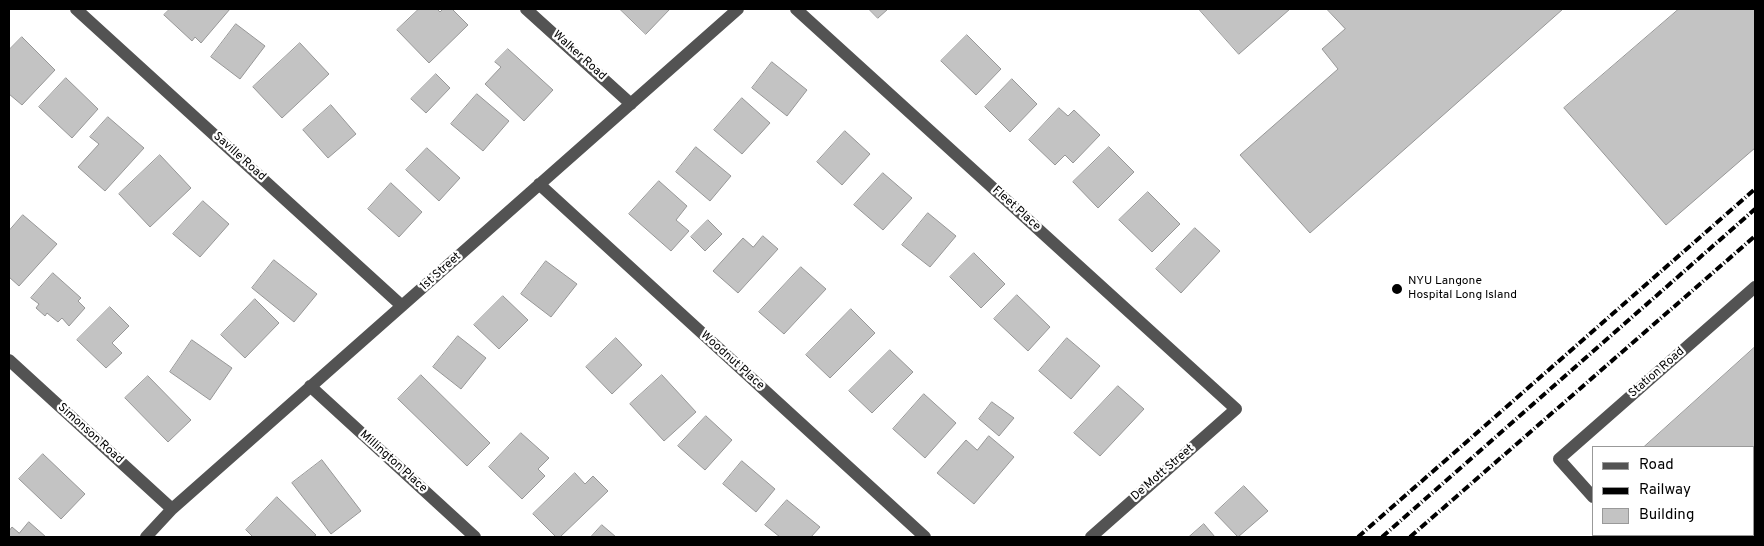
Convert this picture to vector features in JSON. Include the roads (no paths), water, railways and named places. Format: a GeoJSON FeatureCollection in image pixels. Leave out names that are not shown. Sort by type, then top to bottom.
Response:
{"type":"FeatureCollection","features":[{"type":"Feature","properties":{"kind":"street","name":"Saville Road"},"geometry":{"type":"LineString","coordinates":[[76,9],[402,306]]}},
{"type":"Feature","properties":{"kind":"street","name":"Walker Road"},"geometry":{"type":"LineString","coordinates":[[526,9],[631,104]]}},
{"type":"Feature","properties":{"kind":"street","name":"1st Street"},"geometry":{"type":"LineString","coordinates":[[146,537],[172,508],[738,9]]}},
{"type":"Feature","properties":{"kind":"street","name":"Fleet Place"},"geometry":{"type":"LineString","coordinates":[[796,9],[1236,409]]}},
{"type":"Feature","properties":{"kind":"street","name":"Woodnut Place"},"geometry":{"type":"LineString","coordinates":[[539,184],[925,537]]}},
{"type":"Feature","properties":{"kind":"street","name":"Station Road"},"geometry":{"type":"LineString","coordinates":[[1592,496],[1559,460],[1755,287]]}},
{"type":"Feature","properties":{"kind":"street","name":"Simonson Road"},"geometry":{"type":"LineString","coordinates":[[9,360],[172,508]]}},
{"type":"Feature","properties":{"kind":"street","name":"Millington Place"},"geometry":{"type":"LineString","coordinates":[[310,386],[475,537]]}},
{"type":"Feature","properties":{"kind":"street","name":"De Mott Street"},"geometry":{"type":"LineString","coordinates":[[1091,537],[1236,409]]}},
{"type":"Feature","properties":{"kind":"railway"},"geometry":{"type":"LineString","coordinates":[[1358,537],[1755,189]]}},
{"type":"Feature","properties":{"kind":"railway"},"geometry":{"type":"LineString","coordinates":[[1382,537],[1755,209]]}},
{"type":"Feature","properties":{"kind":"railway"},"geometry":{"type":"LineString","coordinates":[[1410,537],[1755,236]]}},
{"type":"Feature","properties":{"kind":"place","name":"NYU Langone Hospital Long Island"},"geometry":{"type":"Point","coordinates":[1397,289]}}]}
